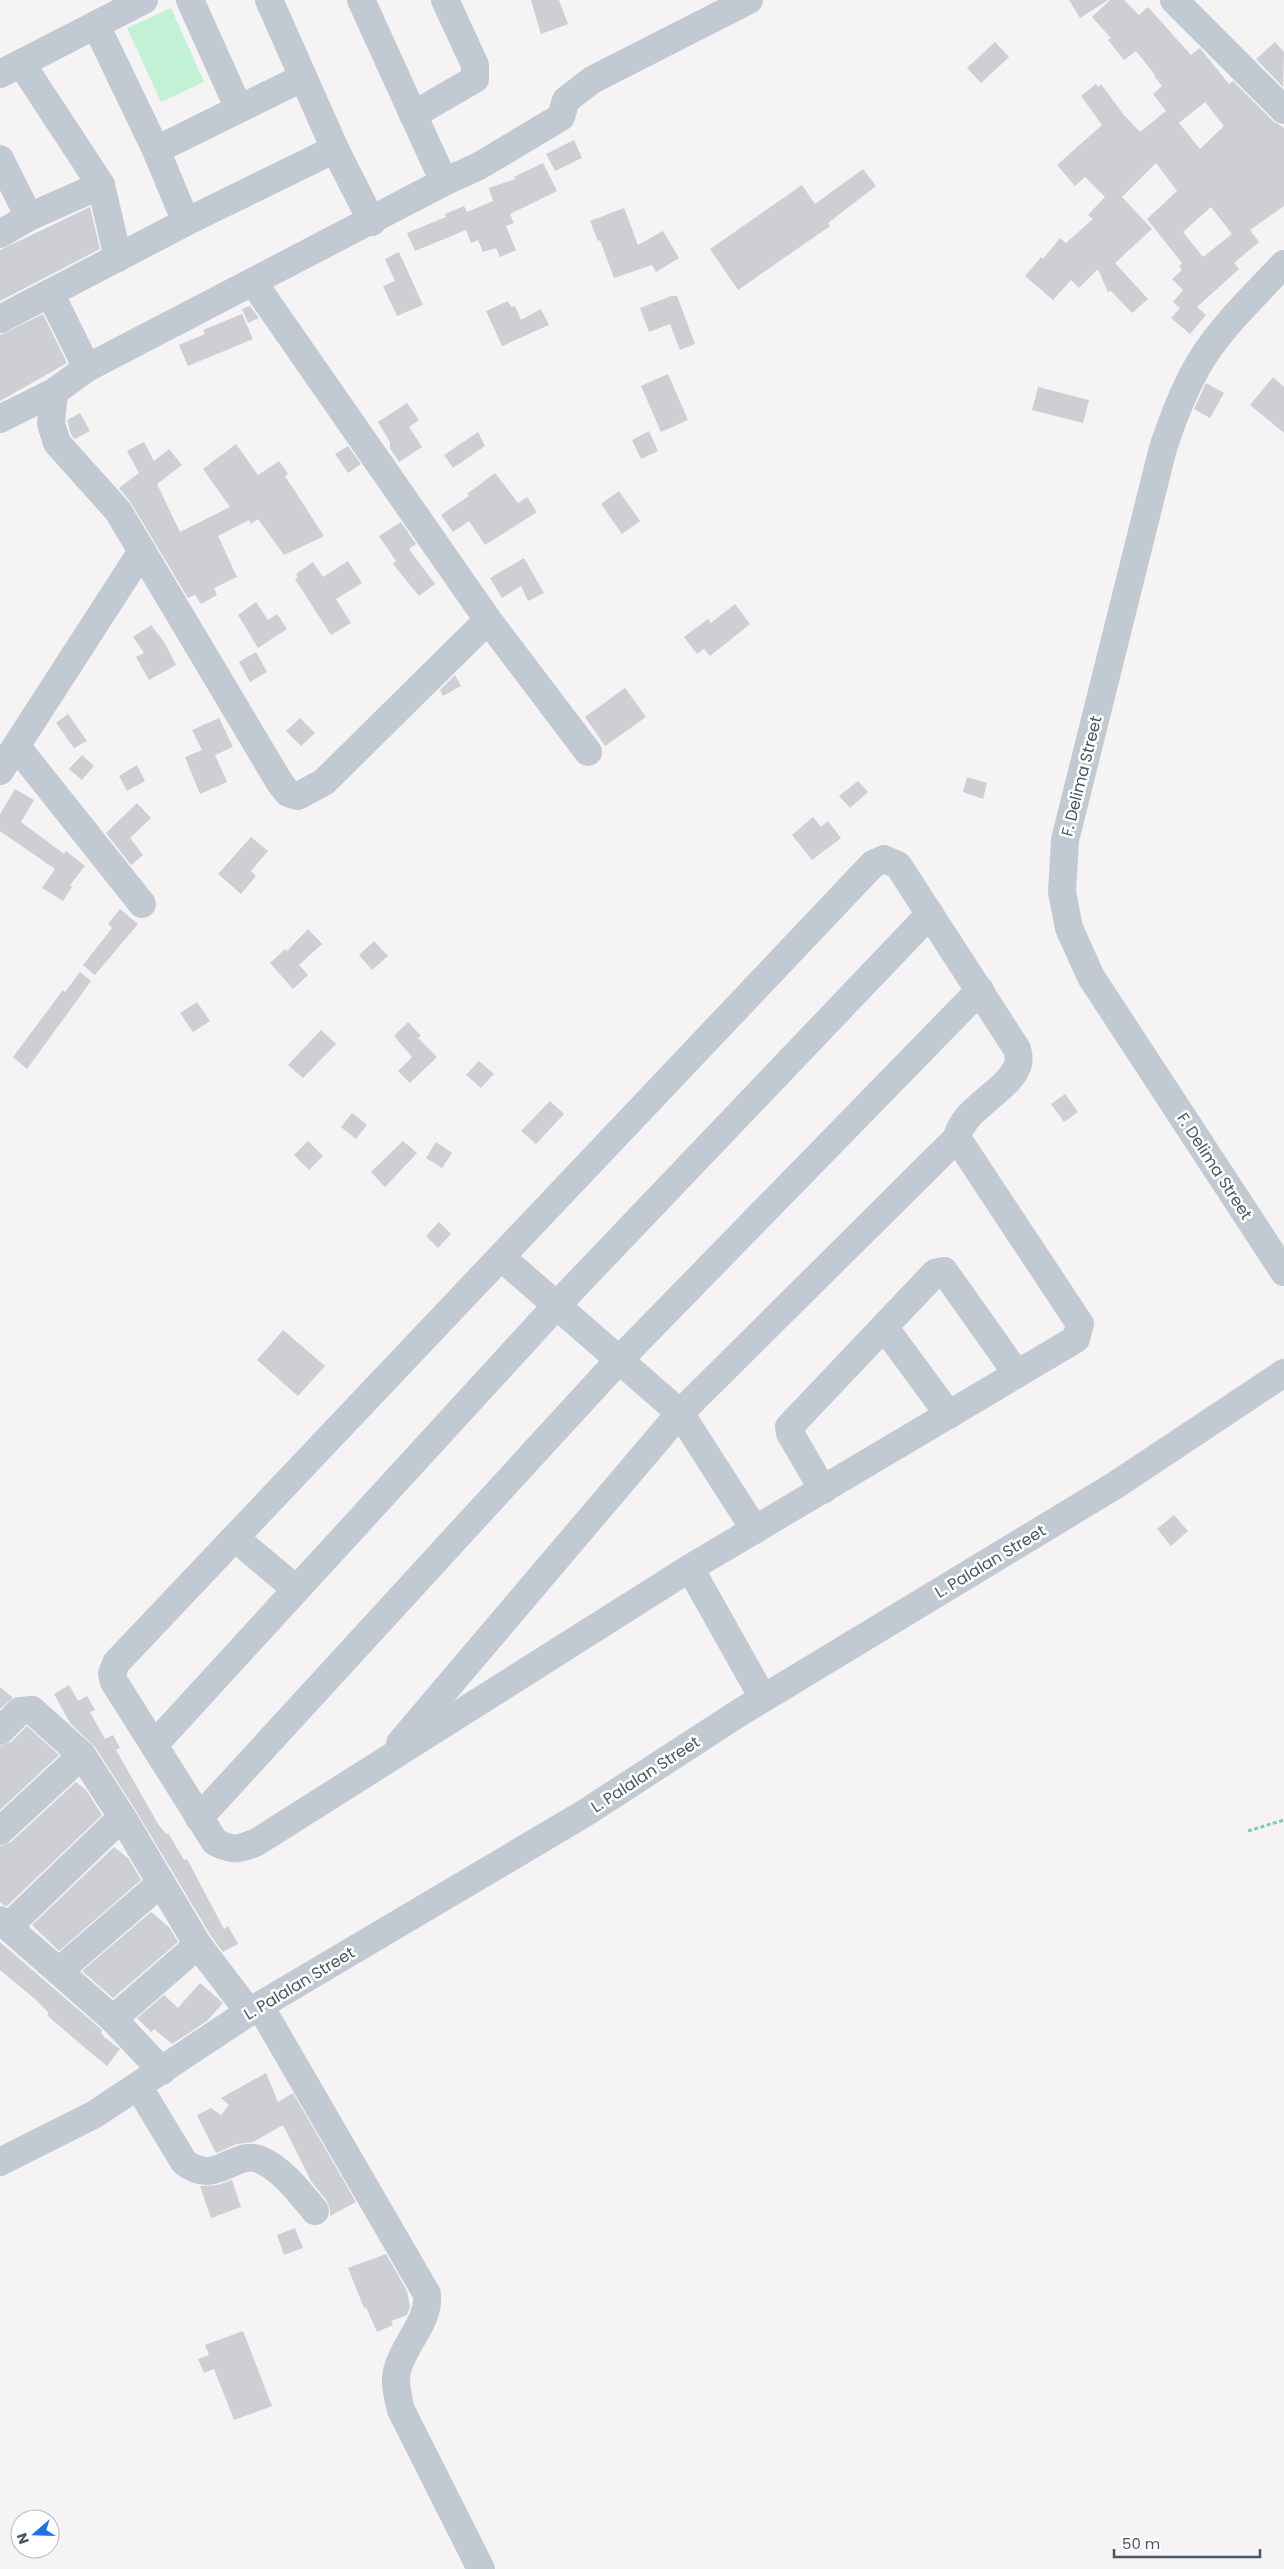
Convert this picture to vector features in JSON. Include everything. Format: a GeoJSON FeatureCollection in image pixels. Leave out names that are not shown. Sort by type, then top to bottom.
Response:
{"type":"FeatureCollection","features":[{"type":"Feature","properties":{"kind":"street"},"geometry":{"type":"LineString","coordinates":[[118,258],[101,185],[11,68],[109,13],[144,0]]}},
{"type":"Feature","properties":{"kind":"street"},"geometry":{"type":"LineString","coordinates":[[190,0],[239,109]]}},
{"type":"Feature","properties":{"kind":"street"},"geometry":{"type":"LineString","coordinates":[[269,0],[334,149],[372,222]]}},
{"type":"Feature","properties":{"kind":"street"},"geometry":{"type":"LineString","coordinates":[[361,0],[444,182]]}},
{"type":"Feature","properties":{"kind":"street"},"geometry":{"type":"LineString","coordinates":[[413,116],[475,79],[475,66],[445,0]]}},
{"type":"Feature","properties":{"kind":"street"},"geometry":{"type":"LineString","coordinates":[[0,419],[54,392],[87,368],[372,222],[444,182],[479,166],[561,117],[566,100],[592,80],[749,0]]}},
{"type":"Feature","properties":{"kind":"street"},"geometry":{"type":"LineString","coordinates":[[1174,0],[1284,110]]}},
{"type":"Feature","properties":{"kind":"street"},"geometry":{"type":"LineString","coordinates":[[109,13],[156,150],[186,222]]}},
{"type":"Feature","properties":{"kind":"street"},"geometry":{"type":"LineString","coordinates":[[156,150],[302,78]]}},
{"type":"Feature","properties":{"kind":"street"},"geometry":{"type":"LineString","coordinates":[[0,320],[186,222],[334,149]]}},
{"type":"Feature","properties":{"kind":"street"},"geometry":{"type":"LineString","coordinates":[[0,159],[30,216]]}},
{"type":"Feature","properties":{"kind":"street"},"geometry":{"type":"LineString","coordinates":[[0,234],[30,216],[101,185]]}},
{"type":"Feature","properties":{"kind":"street","name":"F. Delima Street"},"geometry":{"type":"LineString","coordinates":[[1284,264],[1242,309],[1204,356],[1180,399],[1169,432],[1065,840],[1062,892],[1069,928],[1090,977],[1284,1272]]}},
{"type":"Feature","properties":{"kind":"street"},"geometry":{"type":"LineString","coordinates":[[253,282],[488,620],[588,752]]}},
{"type":"Feature","properties":{"kind":"street"},"geometry":{"type":"LineString","coordinates":[[50,293],[87,368]]}},
{"type":"Feature","properties":{"kind":"street"},"geometry":{"type":"LineString","coordinates":[[54,392],[51,424],[57,443],[118,511],[280,783],[288,792],[298,796],[324,782],[488,620]]}},
{"type":"Feature","properties":{"kind":"street"},"geometry":{"type":"LineString","coordinates":[[0,770],[17,747],[142,551]]}},
{"type":"Feature","properties":{"kind":"street"},"geometry":{"type":"LineString","coordinates":[[17,747],[142,904]]}},
{"type":"Feature","properties":{"kind":"street"},"geometry":{"type":"LineString","coordinates":[[382,1763],[680,1413],[956,1138],[963,1122],[1011,1076],[1019,1064],[1017,1049],[898,864],[884,859],[873,864],[116,1663],[112,1674],[114,1682],[215,1842],[230,1849],[242,1848],[257,1842],[382,1763],[690,1568],[1076,1340],[1080,1324],[956,1138]]}},
{"type":"Feature","properties":{"kind":"street"},"geometry":{"type":"LineString","coordinates":[[154,1745],[557,1305],[930,914]]}},
{"type":"Feature","properties":{"kind":"street"},"geometry":{"type":"LineString","coordinates":[[199,1818],[619,1360],[980,990]]}},
{"type":"Feature","properties":{"kind":"street"},"geometry":{"type":"LineString","coordinates":[[501,1257],[680,1413],[755,1530]]}},
{"type":"Feature","properties":{"kind":"street"},"geometry":{"type":"LineString","coordinates":[[823,1490],[790,1433],[789,1427],[885,1328],[928,1278],[944,1271],[1017,1374]]}},
{"type":"Feature","properties":{"kind":"street"},"geometry":{"type":"LineString","coordinates":[[885,1328],[949,1415]]}},
{"type":"Feature","properties":{"kind":"street","name":"L. Palalan Street"},"geometry":{"type":"LineString","coordinates":[[0,2162],[95,2114],[254,2009],[585,1813],[763,1698],[1114,1486],[1284,1373]]}},
{"type":"Feature","properties":{"kind":"street"},"geometry":{"type":"LineString","coordinates":[[235,1538],[296,1589]]}},
{"type":"Feature","properties":{"kind":"street"},"geometry":{"type":"LineString","coordinates":[[690,1568],[763,1698]]}},
{"type":"Feature","properties":{"kind":"street"},"geometry":{"type":"LineString","coordinates":[[0,1731],[20,1711],[32,1710],[82,1755],[122,1817],[198,1945],[254,2009],[427,2294],[428,2303],[424,2314],[397,2370],[396,2391],[400,2410],[481,2569]]}},
{"type":"Feature","properties":{"kind":"street"},"geometry":{"type":"LineString","coordinates":[[0,1831],[82,1755]]}},
{"type":"Feature","properties":{"kind":"street"},"geometry":{"type":"LineString","coordinates":[[122,1817],[4,1923],[60,1970],[113,2019],[162,2070]]}},
{"type":"Feature","properties":{"kind":"street"},"geometry":{"type":"LineString","coordinates":[[60,1970],[160,1883]]}},
{"type":"Feature","properties":{"kind":"street"},"geometry":{"type":"LineString","coordinates":[[113,2019],[198,1945]]}},
{"type":"Feature","properties":{"kind":"street"},"geometry":{"type":"LineString","coordinates":[[138,2086],[184,2162],[194,2170],[204,2173],[243,2160],[261,2160],[294,2185],[315,2211]]}},
{"type":"Feature","properties":{"kind":"path"},"geometry":{"type":"LineString","coordinates":[[1248,1831],[1284,1820]]}},
{"type":"Feature","properties":{"kind":"green space"},"geometry":{"type":"Polygon","coordinates":[[[171,8],[204,82],[161,102],[127,28],[171,8]]]}},
{"type":"Feature","properties":{"kind":"building"},"geometry":{"type":"Polygon","coordinates":[[[531,0],[559,0],[568,24],[541,34],[531,0]]]}},
{"type":"Feature","properties":{"kind":"building"},"geometry":{"type":"Polygon","coordinates":[[[1069,0],[1108,0],[1080,18],[1069,0]]]}},
{"type":"Feature","properties":{"kind":"building"},"geometry":{"type":"Polygon","coordinates":[[[1110,0],[1124,0],[1139,15],[1148,7],[1191,55],[1200,48],[1229,84],[1233,81],[1273,121],[1284,128],[1284,206],[1250,230],[1259,242],[1234,263],[1239,269],[1197,307],[1206,315],[1190,334],[1171,318],[1180,308],[1173,302],[1183,290],[1172,279],[1182,270],[1179,266],[1182,263],[1147,219],[1177,191],[1156,163],[1122,197],[1152,229],[1115,263],[1148,299],[1132,313],[1111,291],[1108,292],[1098,269],[1079,288],[1071,280],[1053,300],[1025,276],[1041,257],[1043,259],[1060,238],[1066,243],[1093,219],[1088,215],[1105,197],[1085,177],[1075,186],[1057,165],[1102,125],[1081,96],[1096,84],[1098,87],[1101,84],[1123,114],[1140,132],[1166,111],[1153,94],[1162,86],[1155,75],[1136,51],[1124,60],[1108,40],[1111,38],[1092,17],[1110,0]],[[1205,102],[1179,123],[1200,149],[1224,126],[1205,102]],[[1211,207],[1183,232],[1203,257],[1232,234],[1211,207]]]}},
{"type":"Feature","properties":{"kind":"building"},"geometry":{"type":"Polygon","coordinates":[[[995,42],[1009,57],[981,83],[967,68],[995,42]]]}},
{"type":"Feature","properties":{"kind":"building"},"geometry":{"type":"Polygon","coordinates":[[[1275,42],[1284,52],[1283,87],[1256,59],[1275,42]]]}},
{"type":"Feature","properties":{"kind":"building"},"geometry":{"type":"Polygon","coordinates":[[[574,140],[582,158],[555,171],[546,154],[574,140]]]}},
{"type":"Feature","properties":{"kind":"building"},"geometry":{"type":"Polygon","coordinates":[[[543,163],[557,191],[510,214],[514,223],[506,226],[516,250],[500,257],[496,248],[483,252],[478,240],[471,243],[466,230],[415,251],[407,233],[446,217],[445,214],[464,206],[467,212],[493,201],[489,188],[515,179],[514,177],[543,163]]]}},
{"type":"Feature","properties":{"kind":"building"},"geometry":{"type":"Polygon","coordinates":[[[863,169],[876,186],[828,223],[830,226],[738,290],[710,249],[802,185],[815,204],[863,169]]]}},
{"type":"Feature","properties":{"kind":"building"},"geometry":{"type":"Polygon","coordinates":[[[90,207],[100,249],[0,301],[0,250],[90,207]]]}},
{"type":"Feature","properties":{"kind":"building"},"geometry":{"type":"Polygon","coordinates":[[[624,208],[638,245],[663,231],[679,258],[656,272],[652,265],[614,278],[600,240],[598,241],[590,221],[624,208]]]}},
{"type":"Feature","properties":{"kind":"building"},"geometry":{"type":"Polygon","coordinates":[[[399,252],[423,305],[397,316],[383,286],[395,281],[385,259],[399,252]]]}},
{"type":"Feature","properties":{"kind":"building"},"geometry":{"type":"Polygon","coordinates":[[[671,296],[677,296],[695,344],[680,350],[670,324],[649,332],[640,308],[671,296]]]}},
{"type":"Feature","properties":{"kind":"building"},"geometry":{"type":"Polygon","coordinates":[[[508,301],[511,307],[515,306],[521,320],[541,309],[549,325],[502,346],[486,311],[508,301]]]}},
{"type":"Feature","properties":{"kind":"building"},"geometry":{"type":"Polygon","coordinates":[[[250,306],[259,318],[248,323],[242,309],[250,306]]]}},
{"type":"Feature","properties":{"kind":"building"},"geometry":{"type":"Polygon","coordinates":[[[43,314],[67,363],[0,401],[0,335],[43,314]]]}},
{"type":"Feature","properties":{"kind":"building"},"geometry":{"type":"Polygon","coordinates":[[[242,314],[253,339],[188,366],[179,345],[205,334],[203,330],[242,314]]]}},
{"type":"Feature","properties":{"kind":"building"},"geometry":{"type":"Polygon","coordinates":[[[668,374],[688,420],[661,432],[641,386],[668,374]]]}},
{"type":"Feature","properties":{"kind":"building"},"geometry":{"type":"Polygon","coordinates":[[[1273,377],[1284,387],[1284,433],[1250,405],[1273,377]]]}},
{"type":"Feature","properties":{"kind":"building"},"geometry":{"type":"Polygon","coordinates":[[[1206,383],[1224,393],[1210,418],[1194,409],[1206,383]]]}},
{"type":"Feature","properties":{"kind":"building"},"geometry":{"type":"Polygon","coordinates":[[[1038,387],[1089,400],[1083,423],[1032,410],[1038,387]]]}},
{"type":"Feature","properties":{"kind":"building"},"geometry":{"type":"Polygon","coordinates":[[[407,403],[419,420],[409,427],[422,447],[399,462],[378,422],[407,403]]]}},
{"type":"Feature","properties":{"kind":"building"},"geometry":{"type":"Polygon","coordinates":[[[80,413],[90,431],[75,439],[71,435],[67,420],[80,413]]]}},
{"type":"Feature","properties":{"kind":"building"},"geometry":{"type":"Polygon","coordinates":[[[649,431],[658,451],[641,459],[632,440],[649,431]]]}},
{"type":"Feature","properties":{"kind":"building"},"geometry":{"type":"Polygon","coordinates":[[[478,432],[485,446],[453,468],[444,455],[478,432]]]}},
{"type":"Feature","properties":{"kind":"building"},"geometry":{"type":"Polygon","coordinates":[[[144,442],[154,461],[169,449],[182,465],[157,484],[180,532],[230,507],[203,469],[236,444],[258,475],[279,461],[288,474],[285,476],[324,536],[284,555],[258,519],[251,524],[249,520],[218,536],[237,577],[214,588],[217,595],[201,604],[195,595],[188,598],[131,503],[119,488],[139,473],[127,451],[144,442]]]}},
{"type":"Feature","properties":{"kind":"building"},"geometry":{"type":"Polygon","coordinates":[[[348,446],[361,464],[348,473],[335,454],[348,446]]]}},
{"type":"Feature","properties":{"kind":"building"},"geometry":{"type":"Polygon","coordinates":[[[495,473],[518,503],[527,497],[537,512],[485,545],[469,521],[453,532],[441,515],[469,496],[467,494],[495,473]]]}},
{"type":"Feature","properties":{"kind":"building"},"geometry":{"type":"Polygon","coordinates":[[[619,491],[640,521],[622,534],[601,504],[619,491]]]}},
{"type":"Feature","properties":{"kind":"building"},"geometry":{"type":"Polygon","coordinates":[[[401,522],[416,544],[409,549],[435,584],[419,596],[393,564],[396,561],[379,536],[401,522]]]}},
{"type":"Feature","properties":{"kind":"building"},"geometry":{"type":"Polygon","coordinates":[[[524,558],[544,593],[528,601],[521,586],[502,598],[490,578],[524,558]]]}},
{"type":"Feature","properties":{"kind":"building"},"geometry":{"type":"Polygon","coordinates":[[[348,561],[362,583],[336,599],[351,623],[331,635],[295,579],[298,577],[296,574],[313,562],[323,577],[348,561]]]}},
{"type":"Feature","properties":{"kind":"building"},"geometry":{"type":"Polygon","coordinates":[[[256,602],[268,620],[277,614],[287,629],[258,648],[238,615],[256,602]]]}},
{"type":"Feature","properties":{"kind":"building"},"geometry":{"type":"Polygon","coordinates":[[[735,604],[750,624],[710,656],[704,649],[697,654],[684,637],[708,619],[711,623],[735,604]]]}},
{"type":"Feature","properties":{"kind":"building"},"geometry":{"type":"Polygon","coordinates":[[[151,625],[164,642],[176,665],[149,680],[136,657],[144,653],[133,637],[151,625]]]}},
{"type":"Feature","properties":{"kind":"building"},"geometry":{"type":"Polygon","coordinates":[[[256,652],[267,672],[250,682],[239,662],[256,652]]]}},
{"type":"Feature","properties":{"kind":"building"},"geometry":{"type":"Polygon","coordinates":[[[455,675],[461,686],[443,696],[440,690],[455,675]]]}},
{"type":"Feature","properties":{"kind":"building"},"geometry":{"type":"Polygon","coordinates":[[[625,688],[646,717],[605,746],[585,717],[625,688]]]}},
{"type":"Feature","properties":{"kind":"building"},"geometry":{"type":"Polygon","coordinates":[[[68,714],[87,741],[74,748],[56,723],[68,714]]]}},
{"type":"Feature","properties":{"kind":"building"},"geometry":{"type":"Polygon","coordinates":[[[219,718],[233,747],[215,755],[227,782],[200,794],[185,757],[202,750],[192,730],[219,718]]]}},
{"type":"Feature","properties":{"kind":"building"},"geometry":{"type":"Polygon","coordinates":[[[300,718],[315,733],[301,746],[286,731],[300,718]]]}},
{"type":"Feature","properties":{"kind":"building"},"geometry":{"type":"Polygon","coordinates":[[[82,755],[94,766],[82,780],[69,769],[82,755]]]}},
{"type":"Feature","properties":{"kind":"building"},"geometry":{"type":"Polygon","coordinates":[[[137,765],[145,781],[127,791],[119,776],[137,765]]]}},
{"type":"Feature","properties":{"kind":"building"},"geometry":{"type":"Polygon","coordinates":[[[967,777],[987,783],[983,799],[963,792],[967,777]]]}},
{"type":"Feature","properties":{"kind":"building"},"geometry":{"type":"Polygon","coordinates":[[[858,781],[868,792],[850,808],[839,796],[858,781]]]}},
{"type":"Feature","properties":{"kind":"building"},"geometry":{"type":"Polygon","coordinates":[[[15,789],[34,800],[21,822],[64,854],[66,851],[85,866],[70,885],[72,887],[63,901],[42,888],[55,869],[0,831],[0,814],[15,789]]]}},
{"type":"Feature","properties":{"kind":"building"},"geometry":{"type":"Polygon","coordinates":[[[137,803],[151,818],[130,838],[143,855],[131,865],[106,833],[137,803]]]}},
{"type":"Feature","properties":{"kind":"building"},"geometry":{"type":"Polygon","coordinates":[[[813,817],[821,827],[828,821],[841,838],[812,860],[792,835],[813,817]]]}},
{"type":"Feature","properties":{"kind":"building"},"geometry":{"type":"Polygon","coordinates":[[[251,837],[268,851],[251,871],[256,876],[241,894],[218,874],[251,837]]]}},
{"type":"Feature","properties":{"kind":"building"},"geometry":{"type":"Polygon","coordinates":[[[120,909],[138,924],[95,975],[83,965],[112,928],[108,924],[120,909]]]}},
{"type":"Feature","properties":{"kind":"building"},"geometry":{"type":"Polygon","coordinates":[[[308,929],[322,944],[299,965],[308,975],[293,989],[270,963],[285,949],[287,951],[308,929]]]}},
{"type":"Feature","properties":{"kind":"building"},"geometry":{"type":"Polygon","coordinates":[[[374,941],[388,956],[372,970],[359,955],[374,941]]]}},
{"type":"Feature","properties":{"kind":"building"},"geometry":{"type":"Polygon","coordinates":[[[80,972],[91,981],[27,1069],[13,1057],[63,990],[65,992],[80,972]]]}},
{"type":"Feature","properties":{"kind":"building"},"geometry":{"type":"Polygon","coordinates":[[[197,1002],[210,1021],[193,1032],[180,1013],[197,1002]]]}},
{"type":"Feature","properties":{"kind":"building"},"geometry":{"type":"Polygon","coordinates":[[[408,1022],[421,1036],[418,1038],[437,1057],[410,1083],[398,1071],[412,1057],[394,1036],[408,1022]]]}},
{"type":"Feature","properties":{"kind":"building"},"geometry":{"type":"Polygon","coordinates":[[[321,1030],[336,1044],[303,1078],[288,1065],[321,1030]]]}},
{"type":"Feature","properties":{"kind":"building"},"geometry":{"type":"Polygon","coordinates":[[[479,1061],[494,1074],[481,1088],[466,1075],[479,1061]]]}},
{"type":"Feature","properties":{"kind":"building"},"geometry":{"type":"Polygon","coordinates":[[[1065,1094],[1078,1112],[1064,1122],[1051,1104],[1065,1094]]]}},
{"type":"Feature","properties":{"kind":"building"},"geometry":{"type":"Polygon","coordinates":[[[550,1101],[564,1114],[536,1144],[521,1131],[550,1101]]]}},
{"type":"Feature","properties":{"kind":"building"},"geometry":{"type":"Polygon","coordinates":[[[352,1113],[367,1125],[356,1139],[341,1127],[352,1113]]]}},
{"type":"Feature","properties":{"kind":"building"},"geometry":{"type":"Polygon","coordinates":[[[308,1141],[323,1156],[309,1170],[294,1155],[308,1141]]]}},
{"type":"Feature","properties":{"kind":"building"},"geometry":{"type":"Polygon","coordinates":[[[403,1141],[417,1153],[385,1187],[371,1172],[403,1141]]]}},
{"type":"Feature","properties":{"kind":"building"},"geometry":{"type":"Polygon","coordinates":[[[436,1142],[452,1153],[442,1168],[426,1158],[436,1142]]]}},
{"type":"Feature","properties":{"kind":"building"},"geometry":{"type":"Polygon","coordinates":[[[439,1222],[451,1234],[438,1248],[426,1236],[439,1222]]]}},
{"type":"Feature","properties":{"kind":"building"},"geometry":{"type":"Polygon","coordinates":[[[283,1330],[325,1366],[298,1396],[257,1360],[283,1330]]]}},
{"type":"Feature","properties":{"kind":"building"},"geometry":{"type":"Polygon","coordinates":[[[1174,1515],[1188,1531],[1171,1546],[1157,1529],[1174,1515]]]}},
{"type":"Feature","properties":{"kind":"building"},"geometry":{"type":"Polygon","coordinates":[[[69,1685],[78,1701],[87,1696],[95,1710],[90,1712],[105,1739],[113,1735],[120,1748],[116,1750],[158,1824],[166,1834],[168,1833],[184,1860],[187,1859],[224,1929],[228,1926],[238,1944],[223,1952],[211,1936],[135,1809],[95,1747],[70,1723],[54,1694],[69,1685]]]}},
{"type":"Feature","properties":{"kind":"building"},"geometry":{"type":"Polygon","coordinates":[[[0,1687],[13,1698],[0,1709],[0,1687]]]}},
{"type":"Feature","properties":{"kind":"building"},"geometry":{"type":"Polygon","coordinates":[[[27,1726],[59,1755],[0,1810],[0,1746],[11,1742],[27,1726]]]}},
{"type":"Feature","properties":{"kind":"building"},"geometry":{"type":"Polygon","coordinates":[[[76,1782],[86,1790],[102,1815],[7,1906],[3,1905],[0,1902],[0,1846],[11,1842],[76,1782]]]}},
{"type":"Feature","properties":{"kind":"building"},"geometry":{"type":"Polygon","coordinates":[[[114,1847],[129,1859],[141,1880],[59,1951],[32,1925],[114,1847]]]}},
{"type":"Feature","properties":{"kind":"building"},"geometry":{"type":"Polygon","coordinates":[[[151,1912],[169,1927],[178,1942],[113,1998],[82,1971],[151,1912]]]}},
{"type":"Feature","properties":{"kind":"building"},"geometry":{"type":"Polygon","coordinates":[[[0,1942],[102,2030],[101,2033],[104,2037],[120,2049],[107,2066],[47,2015],[49,2013],[35,1999],[0,1970],[0,1942]]]}},
{"type":"Feature","properties":{"kind":"building"},"geometry":{"type":"Polygon","coordinates":[[[200,1983],[223,2003],[207,2021],[172,2044],[154,2029],[151,2032],[137,2018],[164,1995],[178,2008],[200,1983]]]}},
{"type":"Feature","properties":{"kind":"building"},"geometry":{"type":"Polygon","coordinates":[[[266,2073],[278,2102],[293,2093],[356,2202],[330,2216],[327,2201],[311,2181],[283,2125],[253,2142],[237,2144],[216,2153],[197,2115],[211,2108],[221,2115],[229,2105],[221,2098],[266,2073]]]}},
{"type":"Feature","properties":{"kind":"building"},"geometry":{"type":"Polygon","coordinates":[[[232,2180],[241,2207],[211,2218],[200,2186],[218,2185],[232,2180]]]}},
{"type":"Feature","properties":{"kind":"building"},"geometry":{"type":"Polygon","coordinates":[[[295,2228],[303,2248],[284,2255],[277,2235],[295,2228]]]}},
{"type":"Feature","properties":{"kind":"building"},"geometry":{"type":"Polygon","coordinates":[[[386,2254],[407,2291],[410,2307],[407,2315],[391,2321],[393,2325],[377,2332],[366,2307],[364,2308],[348,2268],[386,2254]]]}},
{"type":"Feature","properties":{"kind":"building"},"geometry":{"type":"Polygon","coordinates":[[[243,2331],[272,2406],[234,2420],[214,2369],[204,2373],[198,2359],[209,2355],[205,2345],[243,2331]]]}}]}
